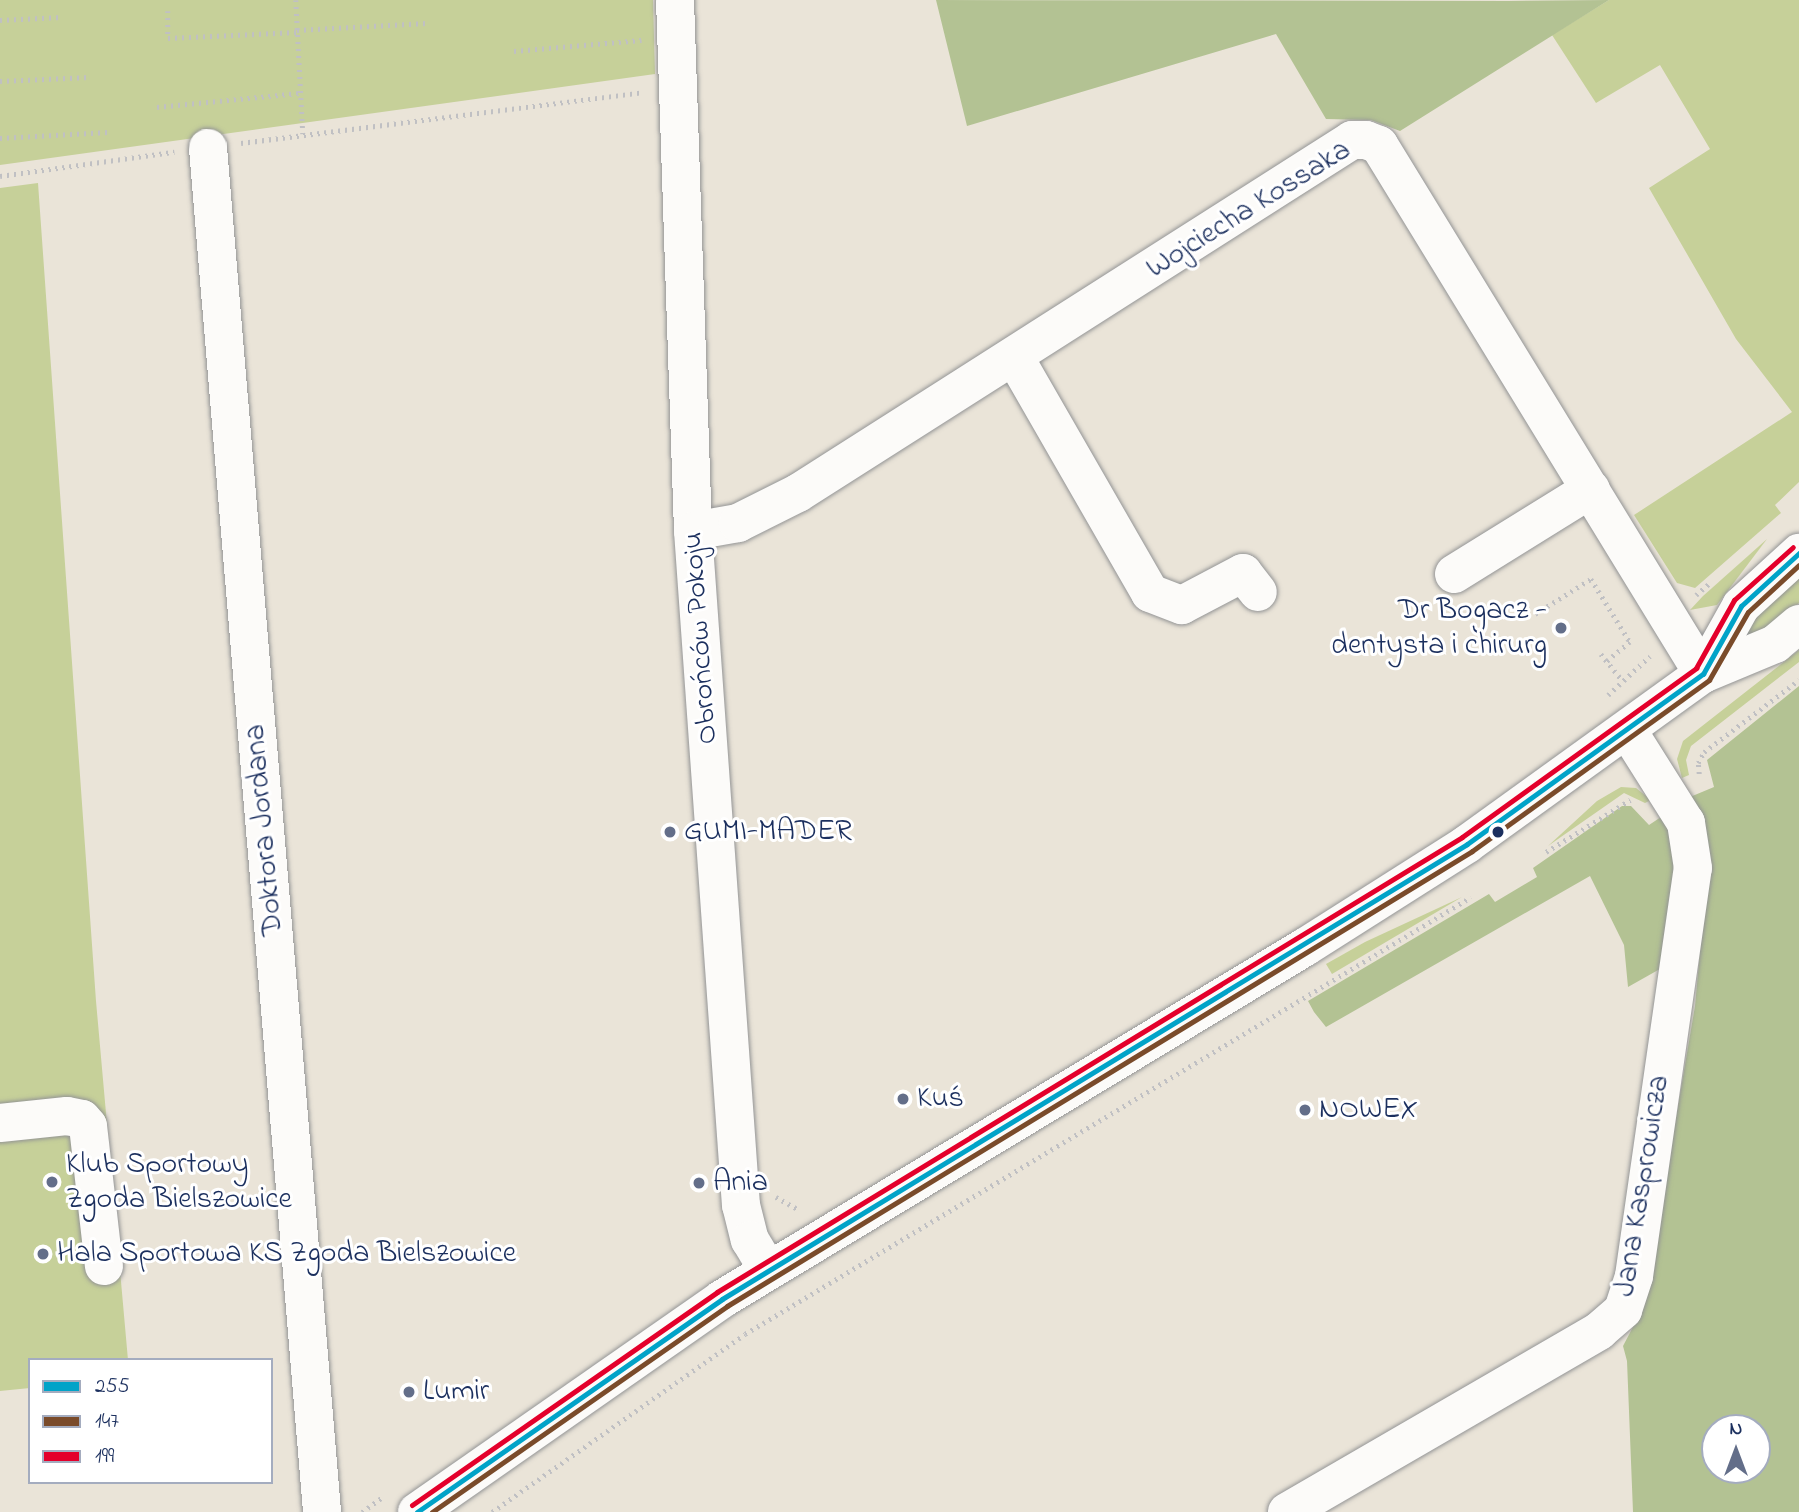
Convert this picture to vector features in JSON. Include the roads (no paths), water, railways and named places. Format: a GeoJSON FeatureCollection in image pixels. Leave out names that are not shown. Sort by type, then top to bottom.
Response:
{"type":"FeatureCollection","features":[{"type":"Feature","properties":{"kind":"street","name":"Obrońców Pokoju"},"geometry":{"type":"LineString","coordinates":[[675,0],[693,531],[741,1205],[750,1240],[768,1270]]}},
{"type":"Feature","properties":{"kind":"street","name":"Wojciecha Kossaka"},"geometry":{"type":"LineString","coordinates":[[693,531],[756,516],[1015,358],[1352,140],[1367,140],[1379,145],[1703,674]]}},
{"type":"Feature","properties":{"kind":"street","name":"Doktora Jordana"},"geometry":{"type":"LineString","coordinates":[[208,148],[321,1512]]}},
{"type":"Feature","properties":{"kind":"street"},"geometry":{"type":"LineString","coordinates":[[1015,358],[1150,593],[1182,605],[1243,573],[1258,592]]}},
{"type":"Feature","properties":{"kind":"street"},"geometry":{"type":"LineString","coordinates":[[1454,574],[1591,489]]}},
{"type":"Feature","properties":{"kind":"street"},"geometry":{"type":"LineString","coordinates":[[1703,674],[1741,606],[1799,552]]}},
{"type":"Feature","properties":{"kind":"street"},"geometry":{"type":"LineString","coordinates":[[417,1512],[768,1270],[1306,947],[1467,844],[1628,731],[1703,674],[1775,644],[1799,624]]}},
{"type":"Feature","properties":{"kind":"street","name":"Jana Kasprowicza"},"geometry":{"type":"LineString","coordinates":[[1287,1512],[1600,1331],[1623,1310],[1634,1276],[1693,869],[1686,822],[1628,731]]}},
{"type":"Feature","properties":{"kind":"street"},"geometry":{"type":"LineString","coordinates":[[0,1123],[66,1116],[82,1119],[88,1126],[104,1266]]}},
{"type":"Feature","properties":{"kind":"place","name":"Dr Bogacz - dentysta i chirurg"},"geometry":{"type":"Point","coordinates":[1561,628]}},
{"type":"Feature","properties":{"kind":"place","name":"GUMI-MADER"},"geometry":{"type":"Point","coordinates":[670,832]}},
{"type":"Feature","properties":{"kind":"place","name":"Kuś"},"geometry":{"type":"Point","coordinates":[903,1099]}},
{"type":"Feature","properties":{"kind":"place","name":"NOWEX"},"geometry":{"type":"Point","coordinates":[1305,1110]}},
{"type":"Feature","properties":{"kind":"place","name":"Klub Sportowy Zgoda Bielszowice"},"geometry":{"type":"Point","coordinates":[52,1182]}},
{"type":"Feature","properties":{"kind":"place","name":"Ania"},"geometry":{"type":"Point","coordinates":[699,1183]}},
{"type":"Feature","properties":{"kind":"place","name":"Hala Sportowa KS Zgoda Bielszowice"},"geometry":{"type":"Point","coordinates":[43,1254]}},
{"type":"Feature","properties":{"kind":"place","name":"Lumir"},"geometry":{"type":"Point","coordinates":[409,1392]}}]}
